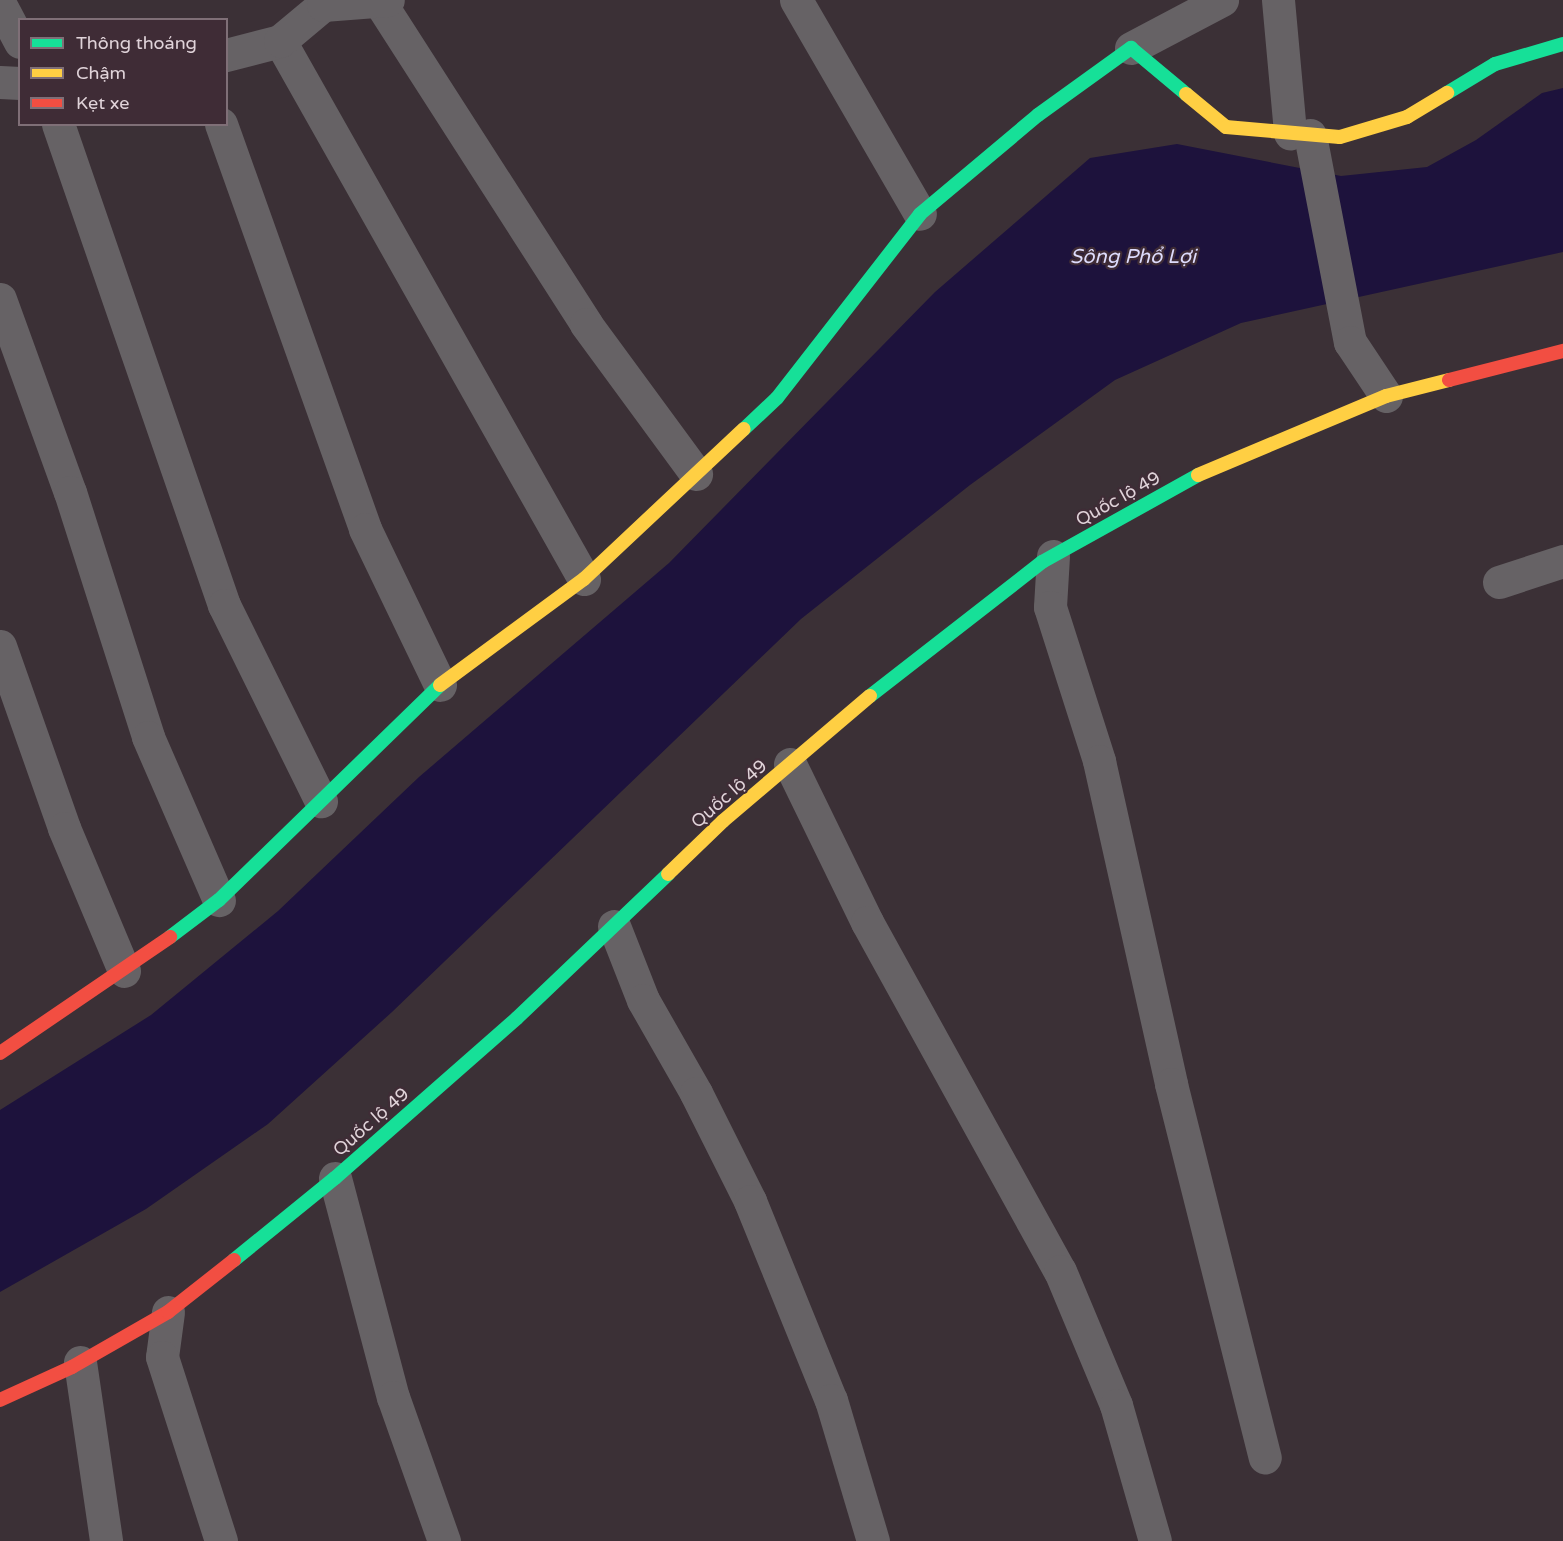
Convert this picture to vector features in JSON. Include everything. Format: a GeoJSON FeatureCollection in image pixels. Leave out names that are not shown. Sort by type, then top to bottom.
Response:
{"type":"FeatureCollection","features":[{"type":"Feature","properties":{"kind":"main road"},"geometry":{"type":"LineString","coordinates":[[0,1053],[124,971],[219,900],[440,685],[584,579],[777,398],[920,214],[1038,115],[1131,48],[1226,127],[1305,142],[1340,137],[1407,117],[1495,64],[1563,45]]}},
{"type":"Feature","properties":{"kind":"main road","name":"Quốc lộ 49"},"geometry":{"type":"LineString","coordinates":[[0,1400],[80,1362],[168,1312],[335,1178],[614,926],[723,821],[903,668],[1053,556],[1216,465],[1386,396],[1563,351]]}},
{"type":"Feature","properties":{"kind":"street"},"geometry":{"type":"LineString","coordinates":[[228,54],[280,41],[322,3],[388,0]]}},
{"type":"Feature","properties":{"kind":"street"},"geometry":{"type":"LineString","coordinates":[[796,0],[920,214]]}},
{"type":"Feature","properties":{"kind":"street"},"geometry":{"type":"LineString","coordinates":[[1131,48],[1222,0]]}},
{"type":"Feature","properties":{"kind":"street"},"geometry":{"type":"LineString","coordinates":[[1278,0],[1305,142],[1350,342],[1386,396]]}},
{"type":"Feature","properties":{"kind":"street"},"geometry":{"type":"LineString","coordinates":[[379,1],[586,324],[696,474]]}},
{"type":"Feature","properties":{"kind":"street"},"geometry":{"type":"LineString","coordinates":[[0,4],[18,38]]}},
{"type":"Feature","properties":{"kind":"street"},"geometry":{"type":"LineString","coordinates":[[280,41],[584,579]]}},
{"type":"Feature","properties":{"kind":"street"},"geometry":{"type":"LineString","coordinates":[[0,82],[18,83]]}},
{"type":"Feature","properties":{"kind":"street"},"geometry":{"type":"LineString","coordinates":[[59,126],[225,605],[321,801]]}},
{"type":"Feature","properties":{"kind":"street"},"geometry":{"type":"LineString","coordinates":[[222,126],[365,529],[440,685]]}},
{"type":"Feature","properties":{"kind":"street"},"geometry":{"type":"LineString","coordinates":[[0,299],[70,492],[148,737],[219,900]]}},
{"type":"Feature","properties":{"kind":"street"},"geometry":{"type":"LineString","coordinates":[[1053,556],[1050,607],[1100,761],[1171,1084],[1265,1457]]}},
{"type":"Feature","properties":{"kind":"street"},"geometry":{"type":"LineString","coordinates":[[1499,582],[1563,561]]}},
{"type":"Feature","properties":{"kind":"street"},"geometry":{"type":"LineString","coordinates":[[0,646],[64,828],[124,971]]}},
{"type":"Feature","properties":{"kind":"street"},"geometry":{"type":"LineString","coordinates":[[790,764],[867,922],[1069,1290],[1116,1405],[1155,1541]]}},
{"type":"Feature","properties":{"kind":"street"},"geometry":{"type":"LineString","coordinates":[[614,926],[643,1000],[696,1093],[755,1212],[831,1400],[873,1541]]}},
{"type":"Feature","properties":{"kind":"street"},"geometry":{"type":"LineString","coordinates":[[335,1178],[393,1397],[444,1541]]}},
{"type":"Feature","properties":{"kind":"street"},"geometry":{"type":"LineString","coordinates":[[168,1312],[162,1357],[221,1541]]}},
{"type":"Feature","properties":{"kind":"street"},"geometry":{"type":"LineString","coordinates":[[80,1362],[106,1541]]}},
{"type":"Feature","properties":{"kind":"water","name":"Sông Phổ Lợi"},"geometry":{"type":"Polygon","coordinates":[[[1563,88],[1563,252],[1241,323],[1115,380],[970,485],[801,619],[392,1012],[268,1124],[146,1209],[0,1292],[0,1110],[151,1015],[278,911],[419,777],[669,563],[935,292],[1090,158],[1177,144],[1341,176],[1427,167],[1476,140],[1542,93],[1563,88]]]}},
{"type":"Feature","properties":{"kind":"traffic: fast"},"geometry":{"type":"LineString","coordinates":[[1447,93],[1495,64],[1563,44]]}},
{"type":"Feature","properties":{"kind":"traffic: fast"},"geometry":{"type":"LineString","coordinates":[[744,429],[777,398],[920,214],[1038,115],[1131,48],[1186,94]]}},
{"type":"Feature","properties":{"kind":"traffic: fast"},"geometry":{"type":"LineString","coordinates":[[870,696],[1042,562],[1198,475]]}},
{"type":"Feature","properties":{"kind":"traffic: fast"},"geometry":{"type":"LineString","coordinates":[[170,937],[219,900],[440,685]]}},
{"type":"Feature","properties":{"kind":"traffic: fast"},"geometry":{"type":"LineString","coordinates":[[234,1260],[335,1178],[517,1018],[668,874]]}},
{"type":"Feature","properties":{"kind":"traffic: slow"},"geometry":{"type":"LineString","coordinates":[[1186,94],[1226,127],[1340,137],[1407,117],[1447,93]]}},
{"type":"Feature","properties":{"kind":"traffic: slow"},"geometry":{"type":"LineString","coordinates":[[1198,475],[1386,396],[1449,380]]}},
{"type":"Feature","properties":{"kind":"traffic: slow"},"geometry":{"type":"LineString","coordinates":[[440,685],[584,579],[744,429]]}},
{"type":"Feature","properties":{"kind":"traffic: slow"},"geometry":{"type":"LineString","coordinates":[[668,874],[723,821],[870,696]]}},
{"type":"Feature","properties":{"kind":"traffic: jam"},"geometry":{"type":"LineString","coordinates":[[1449,380],[1563,351]]}},
{"type":"Feature","properties":{"kind":"traffic: jam"},"geometry":{"type":"LineString","coordinates":[[0,1053],[170,937]]}},
{"type":"Feature","properties":{"kind":"traffic: jam"},"geometry":{"type":"LineString","coordinates":[[0,1400],[72,1367],[168,1312],[234,1260]]}}]}
